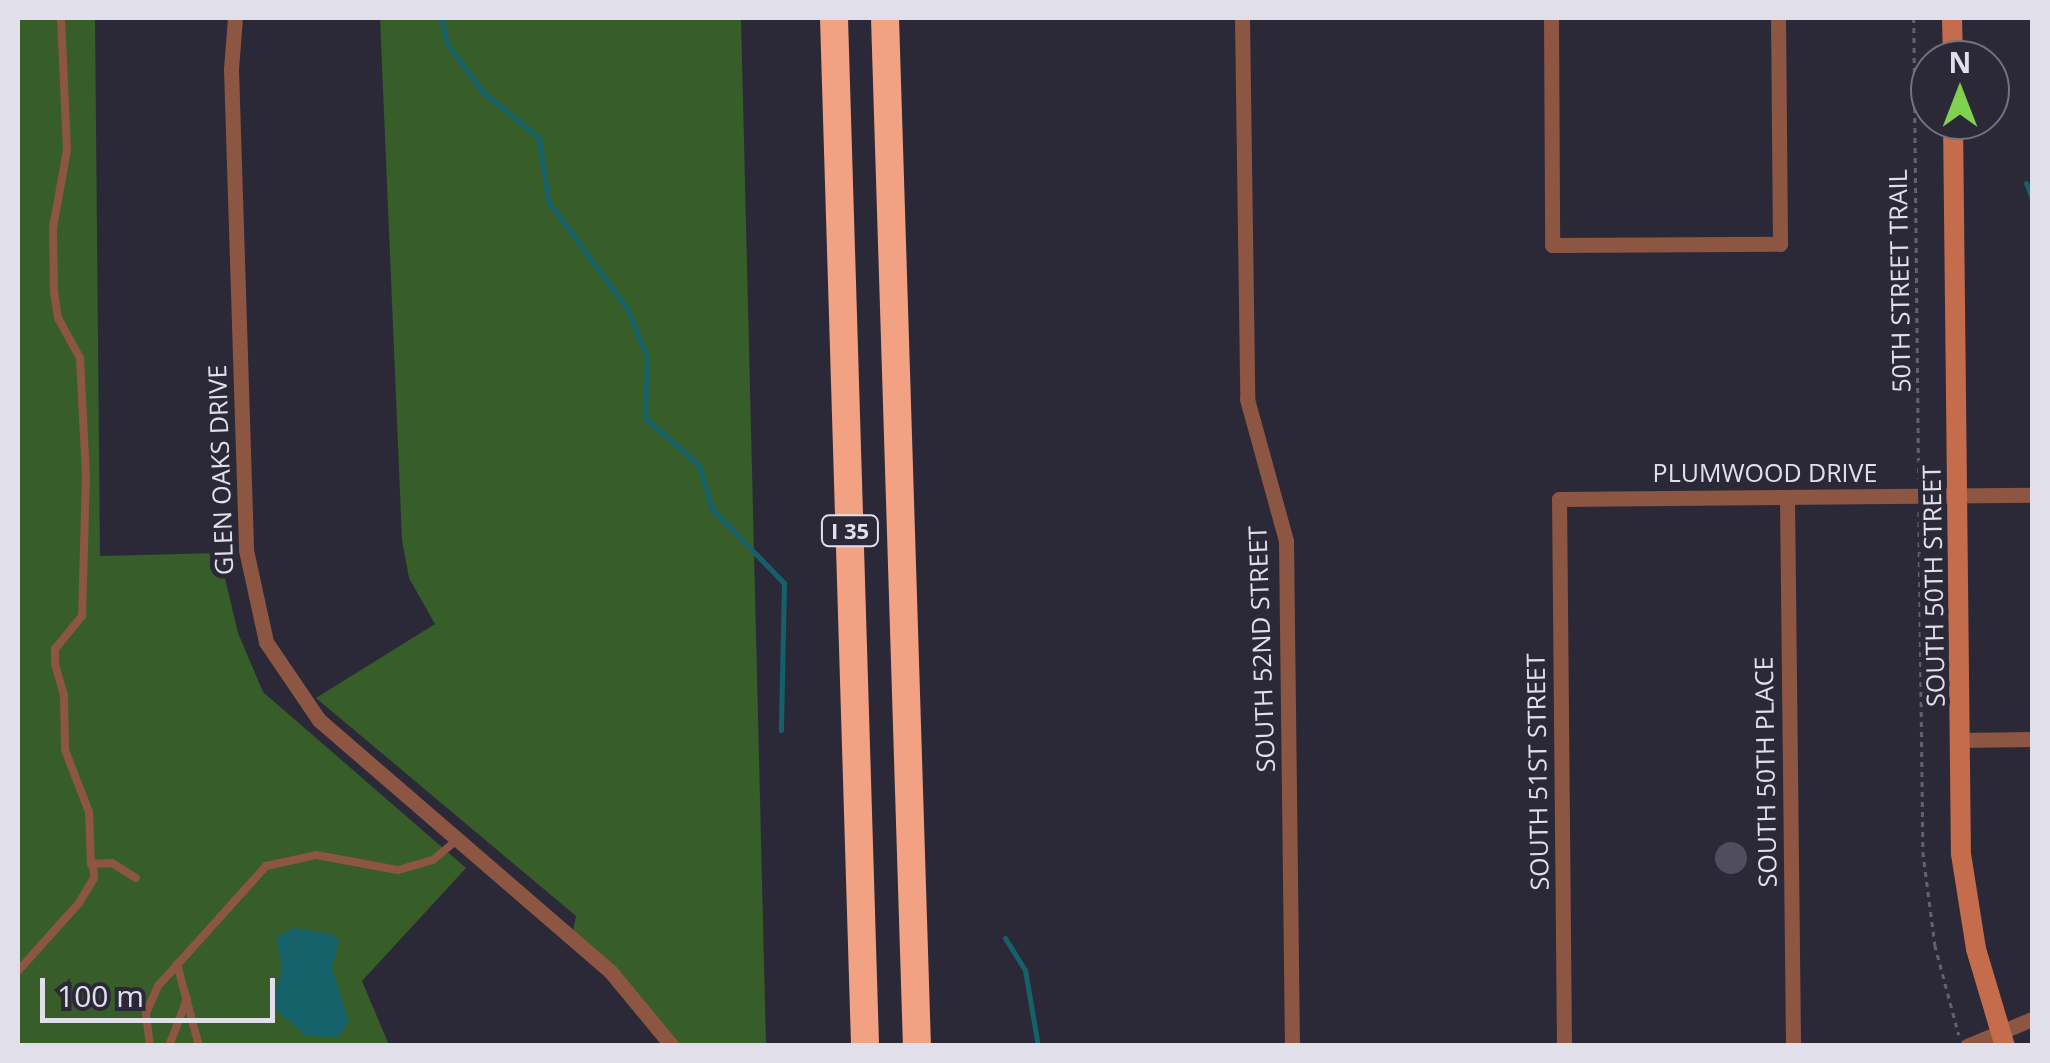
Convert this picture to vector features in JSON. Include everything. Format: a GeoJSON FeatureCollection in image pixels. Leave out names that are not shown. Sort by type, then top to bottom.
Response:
{"type":"FeatureCollection","features":[{"type":"Feature","properties":{"kind":"highway","name":"I 35"},"geometry":{"type":"LineString","coordinates":[[834,18],[865,1046]]}},
{"type":"Feature","properties":{"kind":"highway","name":"I 35"},"geometry":{"type":"LineString","coordinates":[[886,18],[916,1046]]}},
{"type":"Feature","properties":{"kind":"main road","name":"SOUTH 50TH STREET"},"geometry":{"type":"LineString","coordinates":[[1953,140],[1961,854],[1976,948],[2003,1039]]}},
{"type":"Feature","properties":{"kind":"street","name":"GLEN OAKS DRIVE"},"geometry":{"type":"LineString","coordinates":[[236,18],[231,69],[246,550],[256,612],[280,670],[318,720],[610,971],[672,1046]]}},
{"type":"Feature","properties":{"kind":"street","name":"SOUTH 52ND STREET"},"geometry":{"type":"LineString","coordinates":[[1242,18],[1247,399],[1286,541],[1292,1046]]}},
{"type":"Feature","properties":{"kind":"street"},"geometry":{"type":"LineString","coordinates":[[1551,18],[1552,245],[1780,244],[1778,18]]}},
{"type":"Feature","properties":{"kind":"street","name":"PLUMWOOD DRIVE"},"geometry":{"type":"LineString","coordinates":[[1559,499],[2032,495]]}},
{"type":"Feature","properties":{"kind":"street","name":"SOUTH 50TH PLACE"},"geometry":{"type":"LineString","coordinates":[[1788,497],[1793,1046]]}},
{"type":"Feature","properties":{"kind":"street","name":"SOUTH 51ST STREET"},"geometry":{"type":"LineString","coordinates":[[1559,499],[1564,1046]]}},
{"type":"Feature","properties":{"kind":"street"},"geometry":{"type":"LineString","coordinates":[[1959,740],[2032,740]]}},
{"type":"Feature","properties":{"kind":"street"},"geometry":{"type":"LineString","coordinates":[[1963,1039],[2003,1039],[2032,1019]]}},
{"type":"Feature","properties":{"kind":"lane"},"geometry":{"type":"LineString","coordinates":[[18,971],[79,903],[94,878],[88,812],[64,750],[64,696],[55,664],[55,648],[82,616],[86,475],[80,358],[58,318],[54,292],[53,228],[67,150],[61,18]]}},
{"type":"Feature","properties":{"kind":"lane"},"geometry":{"type":"LineString","coordinates":[[150,1046],[150,998],[255,876],[280,859],[316,855],[398,870],[433,860],[458,839]]}},
{"type":"Feature","properties":{"kind":"lane"},"geometry":{"type":"LineString","coordinates":[[93,864],[112,863],[136,878]]}},
{"type":"Feature","properties":{"kind":"lane"},"geometry":{"type":"LineString","coordinates":[[178,964],[199,1046]]}},
{"type":"Feature","properties":{"kind":"lane"},"geometry":{"type":"LineString","coordinates":[[169,1046],[188,997]]}},
{"type":"Feature","properties":{"kind":"path","name":"50TH STREET TRAIL"},"geometry":{"type":"LineString","coordinates":[[1914,18],[1919,484]]}},
{"type":"Feature","properties":{"kind":"path"},"geometry":{"type":"LineString","coordinates":[[1919,504],[1923,852],[1935,945],[1963,1039]]}},
{"type":"Feature","properties":{"kind":"green space"},"geometry":{"type":"Polygon","coordinates":[[[18,18],[95,18],[100,556],[219,553],[238,633],[263,692],[466,868],[362,981],[389,1045],[18,1045],[18,18]]]}},
{"type":"Feature","properties":{"kind":"green space"},"geometry":{"type":"Polygon","coordinates":[[[380,18],[741,18],[766,1045],[672,1045],[572,936],[576,916],[316,698],[435,624],[409,578],[402,540],[380,18]]]}},
{"type":"Feature","properties":{"kind":"water"},"geometry":{"type":"Polygon","coordinates":[[[293,928],[332,934],[339,941],[332,969],[349,1021],[339,1037],[306,1036],[272,1006],[282,969],[276,938],[293,928]]]}},
{"type":"Feature","properties":{"kind":"building"},"geometry":{"type":"Polygon","coordinates":[[[1731,842],[1742,847],[1747,858],[1742,869],[1731,874],[1720,869],[1715,858],[1720,847],[1731,842]]]}},
{"type":"Feature","properties":{"kind":"waterway"},"geometry":{"type":"LineString","coordinates":[[441,18],[447,43],[482,91],[539,138],[548,201],[627,308],[647,357],[645,418],[699,465],[712,509],[784,583],[781,730]]}},
{"type":"Feature","properties":{"kind":"waterway"},"geometry":{"type":"LineString","coordinates":[[2026,183],[2032,198]]}},
{"type":"Feature","properties":{"kind":"waterway"},"geometry":{"type":"LineString","coordinates":[[1005,938],[1025,970],[1038,1046]]}}]}
